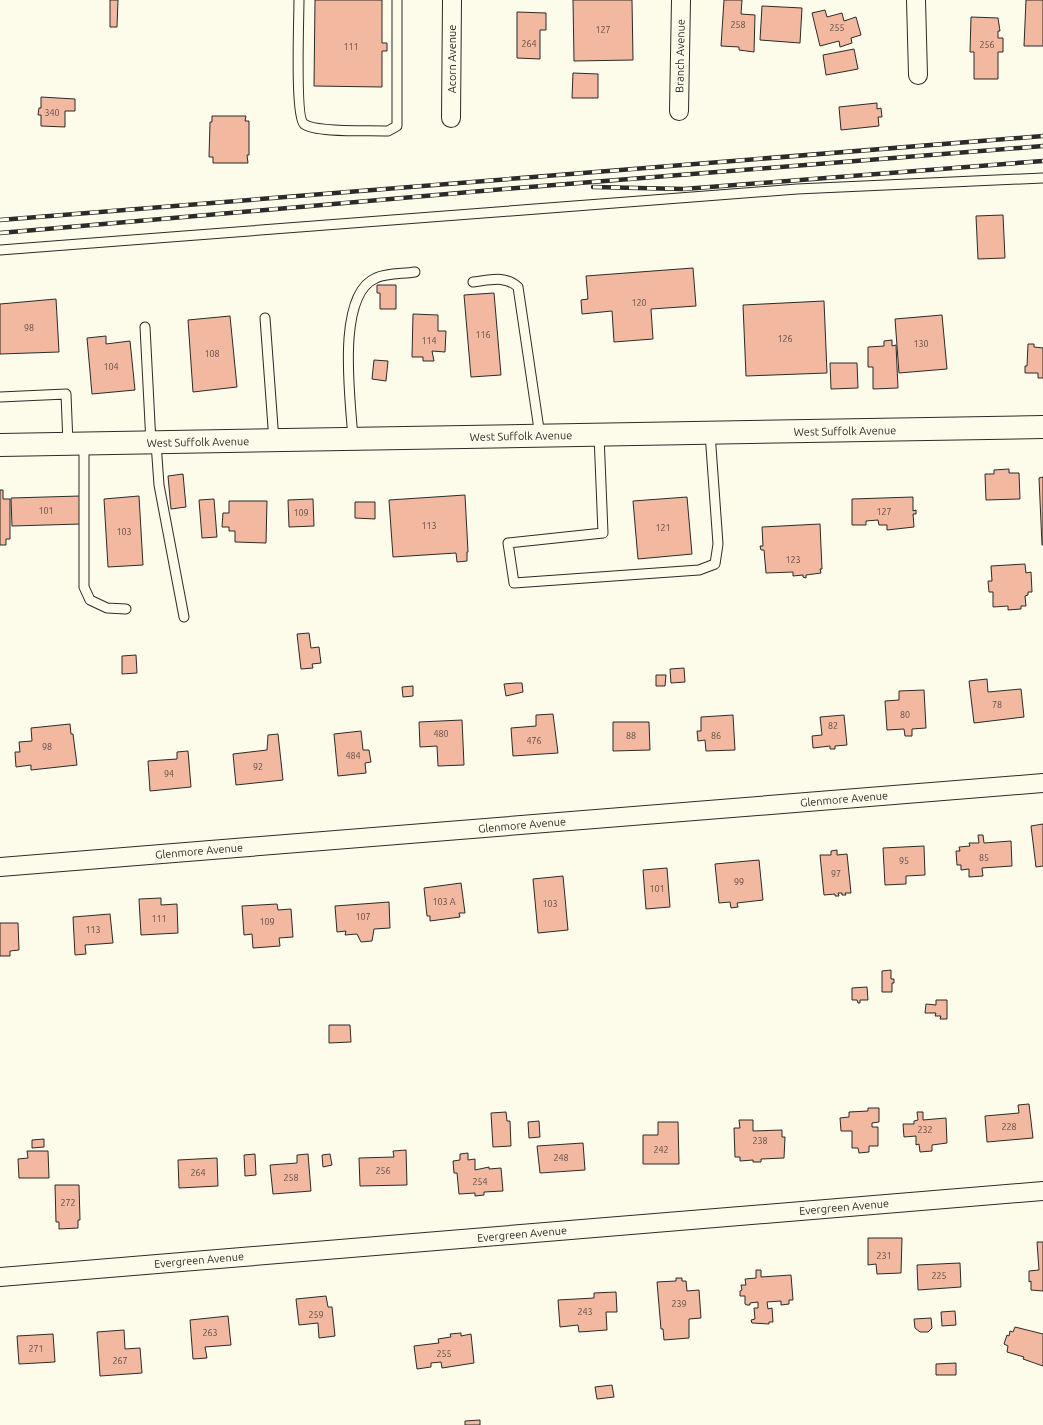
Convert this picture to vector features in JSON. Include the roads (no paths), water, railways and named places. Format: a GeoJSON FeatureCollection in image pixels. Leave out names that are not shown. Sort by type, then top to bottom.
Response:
{"type":"FeatureCollection","features":[{"type":"Feature","properties":{"kind":"main road","name":"West Suffolk Avenue"},"geometry":{"type":"LineString","coordinates":[[0,445],[1043,427]]}},
{"type":"Feature","properties":{"kind":"street","name":"Acorn Avenue"},"geometry":{"type":"LineString","coordinates":[[451,118],[452,0]]}},
{"type":"Feature","properties":{"kind":"street","name":"Branch Avenue"},"geometry":{"type":"LineString","coordinates":[[680,111],[681,0]]}},
{"type":"Feature","properties":{"kind":"street"},"geometry":{"type":"LineString","coordinates":[[916,0],[918,75]]}},
{"type":"Feature","properties":{"kind":"street","name":"Glenmore Avenue"},"geometry":{"type":"LineString","coordinates":[[0,867],[1043,783]]}},
{"type":"Feature","properties":{"kind":"street","name":"Evergreen Avenue"},"geometry":{"type":"LineString","coordinates":[[0,1277],[1043,1191]]}},
{"type":"Feature","properties":{"kind":"lane"},"geometry":{"type":"LineString","coordinates":[[299,0],[299,95],[300,118],[304,124],[319,129],[388,131],[397,126],[397,0]]}},
{"type":"Feature","properties":{"kind":"lane"},"geometry":{"type":"LineString","coordinates":[[0,250],[797,189],[1043,178]]}},
{"type":"Feature","properties":{"kind":"lane"},"geometry":{"type":"LineString","coordinates":[[353,439],[348,351],[349,327],[356,302],[366,286],[376,278],[415,272]]}},
{"type":"Feature","properties":{"kind":"lane"},"geometry":{"type":"LineString","coordinates":[[473,282],[504,278],[518,287],[540,436]]}},
{"type":"Feature","properties":{"kind":"lane"},"geometry":{"type":"LineString","coordinates":[[265,318],[274,440]]}},
{"type":"Feature","properties":{"kind":"lane"},"geometry":{"type":"LineString","coordinates":[[145,327],[154,443],[159,484],[184,617]]}},
{"type":"Feature","properties":{"kind":"lane"},"geometry":{"type":"LineString","coordinates":[[0,397],[66,394],[76,444],[84,587],[90,600],[107,608],[126,609]]}},
{"type":"Feature","properties":{"kind":"lane"},"geometry":{"type":"LineString","coordinates":[[599,435],[604,534],[508,543],[514,583],[699,570],[714,564],[718,544],[710,433]]}},
{"type":"Feature","properties":{"kind":"railway"},"geometry":{"type":"LineString","coordinates":[[0,220],[1043,136]]}},
{"type":"Feature","properties":{"kind":"railway"},"geometry":{"type":"LineString","coordinates":[[0,233],[517,188],[1043,146]]}},
{"type":"Feature","properties":{"kind":"railway"},"geometry":{"type":"LineString","coordinates":[[593,187],[684,189],[1043,161]]}}]}
